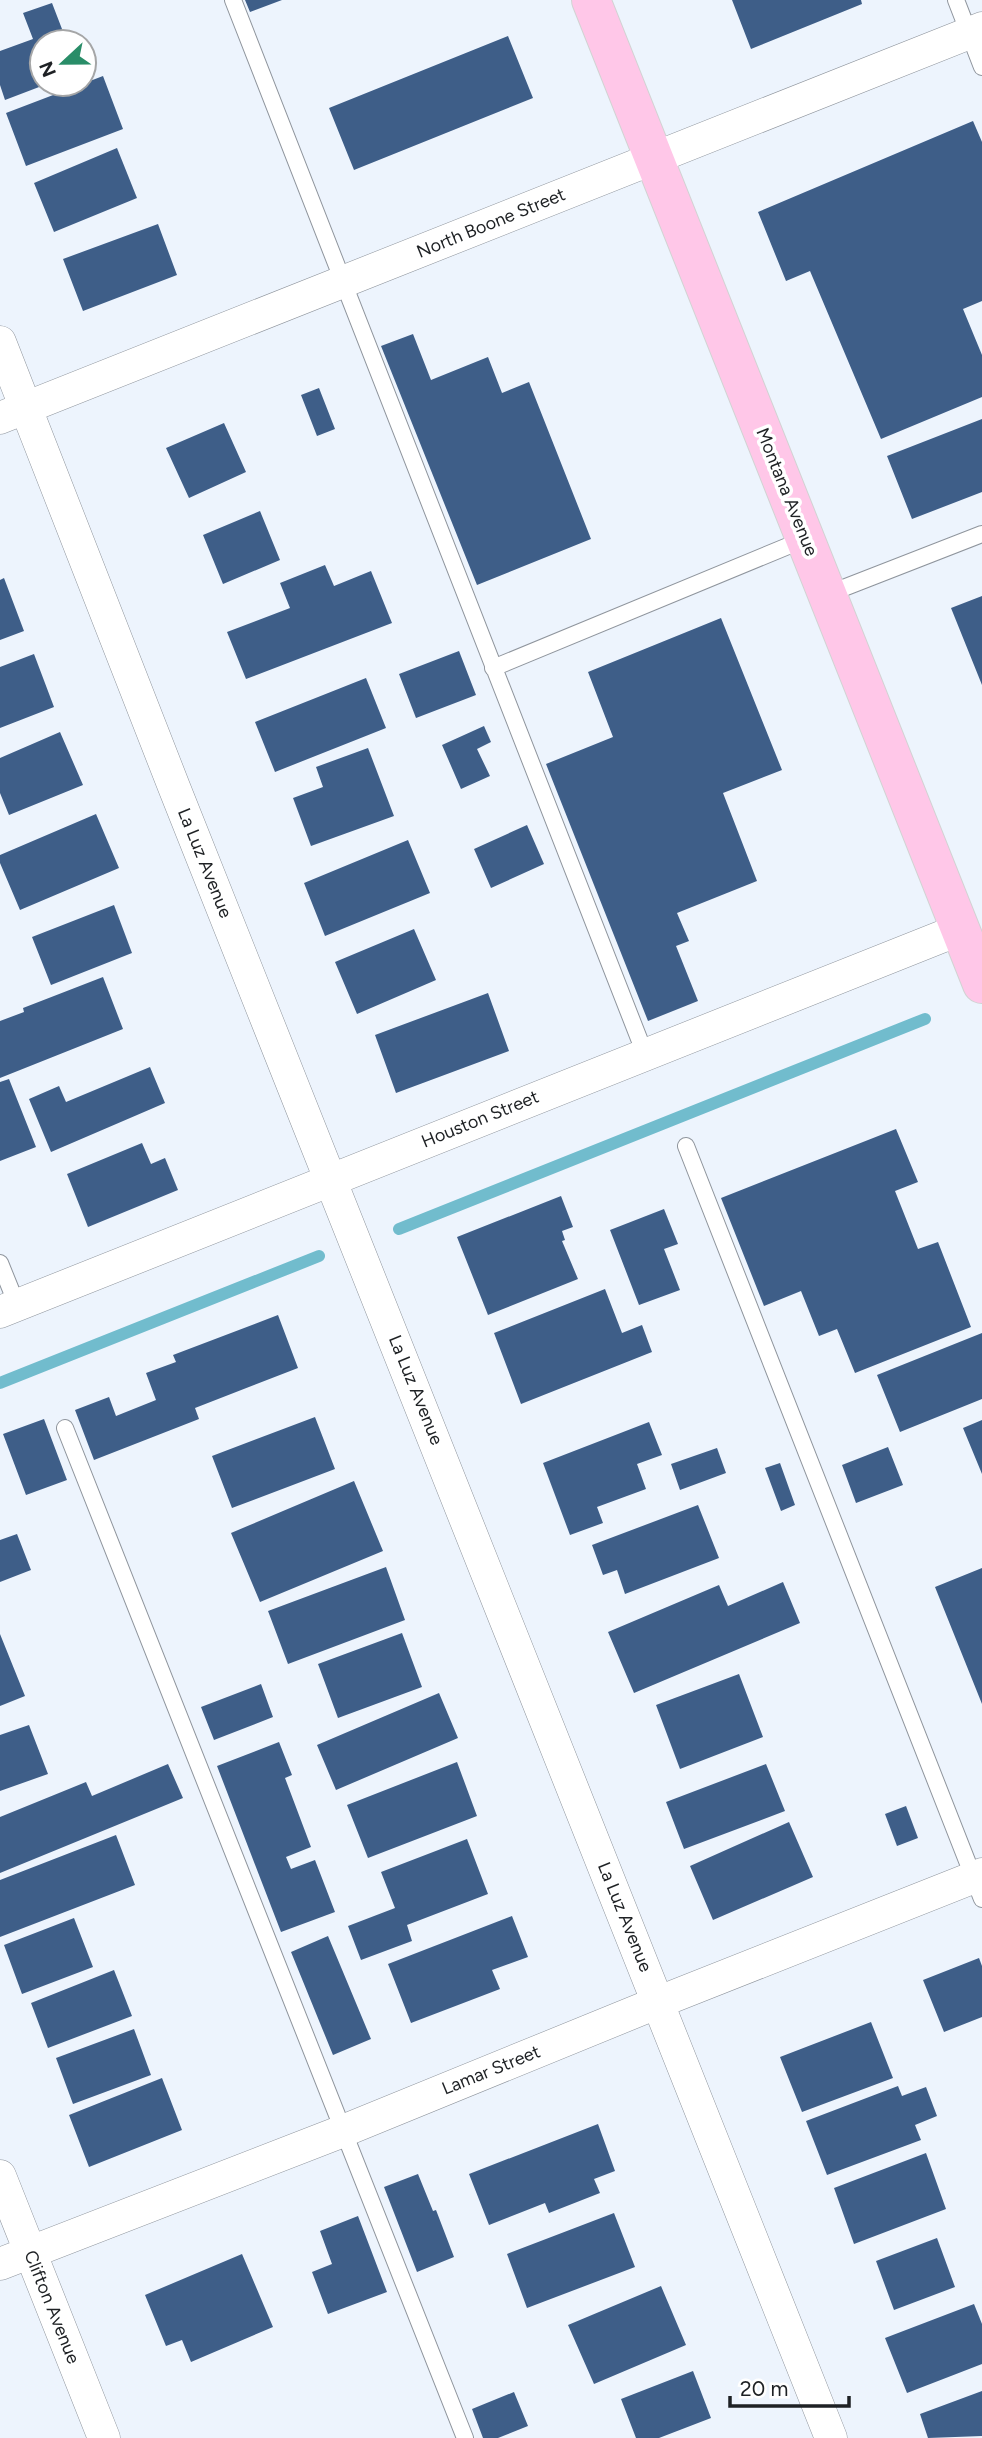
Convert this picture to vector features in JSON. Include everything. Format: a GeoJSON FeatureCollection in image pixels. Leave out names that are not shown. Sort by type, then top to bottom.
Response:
{"type":"FeatureCollection","features":[{"type":"Feature","properties":{"kind":"main road","name":"Montana Avenue"},"geometry":{"type":"LineString","coordinates":[[592,0],[974,955]]}},
{"type":"Feature","properties":{"kind":"street","name":"North Boone Street"},"geometry":{"type":"LineString","coordinates":[[13,413],[975,30]]}},
{"type":"Feature","properties":{"kind":"street","name":"La Luz Avenue"},"geometry":{"type":"LineString","coordinates":[[0,342],[13,413],[169,775],[831,2438]]}},
{"type":"Feature","properties":{"kind":"street","name":"Houston Street"},"geometry":{"type":"LineString","coordinates":[[8,1308],[645,1054],[974,955]]}},
{"type":"Feature","properties":{"kind":"street","name":"Lamar Street"},"geometry":{"type":"LineString","coordinates":[[0,2264],[343,2131],[659,2002],[979,1884]]}},
{"type":"Feature","properties":{"kind":"street","name":"Clifton Avenue"},"geometry":{"type":"LineString","coordinates":[[0,2176],[104,2438]]}},
{"type":"Feature","properties":{"kind":"lane"},"geometry":{"type":"LineString","coordinates":[[233,0],[645,1054]]}},
{"type":"Feature","properties":{"kind":"lane"},"geometry":{"type":"LineString","coordinates":[[956,0],[975,30],[982,67]]}},
{"type":"Feature","properties":{"kind":"lane"},"geometry":{"type":"LineString","coordinates":[[828,594],[982,534]]}},
{"type":"Feature","properties":{"kind":"lane"},"geometry":{"type":"LineString","coordinates":[[494,668],[806,539]]}},
{"type":"Feature","properties":{"kind":"lane"},"geometry":{"type":"LineString","coordinates":[[686,1146],[979,1884]]}},
{"type":"Feature","properties":{"kind":"lane"},"geometry":{"type":"LineString","coordinates":[[0,1263],[8,1308]]}},
{"type":"Feature","properties":{"kind":"lane"},"geometry":{"type":"LineString","coordinates":[[65,1428],[466,2438]]}},
{"type":"Feature","properties":{"kind":"building"},"geometry":{"type":"Polygon","coordinates":[[[245,0],[282,0],[250,12],[245,0]]]}},
{"type":"Feature","properties":{"kind":"building"},"geometry":{"type":"Polygon","coordinates":[[[732,0],[861,0],[862,4],[751,49],[732,0]]]}},
{"type":"Feature","properties":{"kind":"building"},"geometry":{"type":"Polygon","coordinates":[[[52,3],[62,28],[29,28],[23,13],[52,3]]]}},
{"type":"Feature","properties":{"kind":"building"},"geometry":{"type":"Polygon","coordinates":[[[508,36],[533,98],[354,170],[329,108],[508,36]]]}},
{"type":"Feature","properties":{"kind":"building"},"geometry":{"type":"Polygon","coordinates":[[[28,41],[28,91],[5,100],[0,85],[0,51],[28,41]]]}},
{"type":"Feature","properties":{"kind":"building"},"geometry":{"type":"Polygon","coordinates":[[[103,76],[123,129],[26,166],[6,113],[45,98],[98,98],[98,78],[103,76]]]}},
{"type":"Feature","properties":{"kind":"building"},"geometry":{"type":"Polygon","coordinates":[[[973,121],[982,142],[982,301],[963,309],[982,355],[982,397],[881,439],[810,271],[786,281],[758,212],[973,121]]]}},
{"type":"Feature","properties":{"kind":"building"},"geometry":{"type":"Polygon","coordinates":[[[117,148],[137,198],[54,232],[34,183],[117,148]]]}},
{"type":"Feature","properties":{"kind":"building"},"geometry":{"type":"Polygon","coordinates":[[[158,224],[177,275],[83,311],[63,259],[158,224]]]}},
{"type":"Feature","properties":{"kind":"building"},"geometry":{"type":"Polygon","coordinates":[[[413,334],[431,380],[488,357],[502,393],[529,382],[591,539],[477,585],[381,346],[413,334]]]}},
{"type":"Feature","properties":{"kind":"building"},"geometry":{"type":"Polygon","coordinates":[[[319,388],[335,429],[317,436],[301,395],[319,388]]]}},
{"type":"Feature","properties":{"kind":"building"},"geometry":{"type":"Polygon","coordinates":[[[982,419],[982,492],[912,519],[887,456],[982,419]]]}},
{"type":"Feature","properties":{"kind":"building"},"geometry":{"type":"Polygon","coordinates":[[[224,423],[246,472],[189,498],[166,448],[224,423]]]}},
{"type":"Feature","properties":{"kind":"building"},"geometry":{"type":"Polygon","coordinates":[[[260,511],[280,560],[223,584],[203,535],[260,511]]]}},
{"type":"Feature","properties":{"kind":"building"},"geometry":{"type":"Polygon","coordinates":[[[325,565],[334,586],[371,571],[392,623],[246,679],[227,632],[290,608],[280,583],[325,565]]]}},
{"type":"Feature","properties":{"kind":"building"},"geometry":{"type":"Polygon","coordinates":[[[4,578],[24,631],[0,640],[0,580],[4,578]]]}},
{"type":"Feature","properties":{"kind":"building"},"geometry":{"type":"Polygon","coordinates":[[[982,596],[982,685],[951,608],[982,596]]]}},
{"type":"Feature","properties":{"kind":"building"},"geometry":{"type":"Polygon","coordinates":[[[721,618],[782,770],[723,793],[757,881],[677,913],[689,941],[676,946],[698,1001],[648,1021],[546,764],[613,737],[588,672],[721,618]]]}},
{"type":"Feature","properties":{"kind":"building"},"geometry":{"type":"Polygon","coordinates":[[[459,651],[476,695],[416,718],[399,674],[459,651]]]}},
{"type":"Feature","properties":{"kind":"building"},"geometry":{"type":"Polygon","coordinates":[[[34,654],[54,707],[0,728],[0,667],[34,654]]]}},
{"type":"Feature","properties":{"kind":"building"},"geometry":{"type":"Polygon","coordinates":[[[366,678],[386,728],[275,772],[255,722],[366,678]]]}},
{"type":"Feature","properties":{"kind":"building"},"geometry":{"type":"Polygon","coordinates":[[[484,726],[491,742],[477,749],[490,776],[461,789],[442,745],[484,726]]]}},
{"type":"Feature","properties":{"kind":"building"},"geometry":{"type":"Polygon","coordinates":[[[60,732],[83,785],[9,815],[0,793],[0,758],[60,732]]]}},
{"type":"Feature","properties":{"kind":"building"},"geometry":{"type":"Polygon","coordinates":[[[368,748],[394,816],[311,846],[293,798],[323,787],[316,767],[368,748]]]}},
{"type":"Feature","properties":{"kind":"building"},"geometry":{"type":"Polygon","coordinates":[[[96,814],[119,868],[20,910],[0,863],[0,855],[96,814]]]}},
{"type":"Feature","properties":{"kind":"building"},"geometry":{"type":"Polygon","coordinates":[[[527,825],[544,864],[491,888],[474,849],[527,825]]]}},
{"type":"Feature","properties":{"kind":"building"},"geometry":{"type":"Polygon","coordinates":[[[408,840],[430,893],[325,936],[304,883],[408,840]]]}},
{"type":"Feature","properties":{"kind":"building"},"geometry":{"type":"Polygon","coordinates":[[[114,905],[132,953],[51,985],[32,937],[114,905]]]}},
{"type":"Feature","properties":{"kind":"building"},"geometry":{"type":"Polygon","coordinates":[[[414,929],[436,980],[357,1014],[335,962],[414,929]]]}},
{"type":"Feature","properties":{"kind":"building"},"geometry":{"type":"Polygon","coordinates":[[[103,977],[123,1029],[0,1078],[0,1021],[24,1012],[23,1008],[103,977]]]}},
{"type":"Feature","properties":{"kind":"building"},"geometry":{"type":"Polygon","coordinates":[[[488,993],[509,1051],[396,1093],[375,1035],[488,993]]]}},
{"type":"Feature","properties":{"kind":"building"},"geometry":{"type":"Polygon","coordinates":[[[150,1067],[165,1103],[51,1152],[29,1099],[59,1086],[66,1102],[150,1067]]]}},
{"type":"Feature","properties":{"kind":"building"},"geometry":{"type":"Polygon","coordinates":[[[9,1079],[36,1147],[0,1161],[0,1082],[9,1079]]]}},
{"type":"Feature","properties":{"kind":"building"},"geometry":{"type":"Polygon","coordinates":[[[896,1129],[918,1182],[895,1191],[918,1249],[938,1242],[971,1327],[855,1373],[837,1329],[819,1336],[801,1291],[764,1306],[721,1198],[896,1129]]]}},
{"type":"Feature","properties":{"kind":"building"},"geometry":{"type":"Polygon","coordinates":[[[142,1143],[151,1164],[165,1158],[178,1190],[88,1227],[67,1174],[142,1143]]]}},
{"type":"Feature","properties":{"kind":"building"},"geometry":{"type":"Polygon","coordinates":[[[561,1196],[573,1227],[562,1231],[565,1240],[562,1241],[578,1279],[488,1315],[457,1237],[561,1196]]]}},
{"type":"Feature","properties":{"kind":"building"},"geometry":{"type":"Polygon","coordinates":[[[664,1209],[678,1244],[664,1249],[680,1290],[639,1305],[610,1230],[664,1209]]]}},
{"type":"Feature","properties":{"kind":"building"},"geometry":{"type":"Polygon","coordinates":[[[605,1289],[622,1333],[642,1325],[652,1352],[521,1404],[494,1333],[605,1289]]]}},
{"type":"Feature","properties":{"kind":"building"},"geometry":{"type":"Polygon","coordinates":[[[278,1315],[298,1368],[195,1408],[199,1419],[94,1460],[75,1410],[109,1397],[116,1416],[156,1400],[146,1373],[176,1362],[173,1355],[278,1315]]]}},
{"type":"Feature","properties":{"kind":"building"},"geometry":{"type":"Polygon","coordinates":[[[982,1333],[982,1399],[900,1432],[877,1375],[982,1333]]]}},
{"type":"Feature","properties":{"kind":"building"},"geometry":{"type":"Polygon","coordinates":[[[315,1417],[335,1469],[232,1508],[212,1456],[315,1417]]]}},
{"type":"Feature","properties":{"kind":"building"},"geometry":{"type":"Polygon","coordinates":[[[44,1419],[67,1480],[26,1495],[3,1434],[44,1419]]]}},
{"type":"Feature","properties":{"kind":"building"},"geometry":{"type":"Polygon","coordinates":[[[982,1420],[982,1474],[963,1428],[982,1420]]]}},
{"type":"Feature","properties":{"kind":"building"},"geometry":{"type":"Polygon","coordinates":[[[649,1422],[662,1455],[637,1464],[646,1489],[597,1507],[603,1523],[570,1535],[543,1463],[649,1422]]]}},
{"type":"Feature","properties":{"kind":"building"},"geometry":{"type":"Polygon","coordinates":[[[888,1447],[903,1485],[856,1503],[842,1465],[888,1447]]]}},
{"type":"Feature","properties":{"kind":"building"},"geometry":{"type":"Polygon","coordinates":[[[717,1448],[726,1473],[680,1490],[671,1464],[717,1448]]]}},
{"type":"Feature","properties":{"kind":"building"},"geometry":{"type":"Polygon","coordinates":[[[780,1463],[795,1505],[781,1511],[765,1468],[780,1463]]]}},
{"type":"Feature","properties":{"kind":"building"},"geometry":{"type":"Polygon","coordinates":[[[354,1481],[383,1551],[260,1602],[231,1533],[354,1481]]]}},
{"type":"Feature","properties":{"kind":"building"},"geometry":{"type":"Polygon","coordinates":[[[698,1505],[719,1558],[625,1594],[617,1570],[603,1575],[592,1545],[698,1505]]]}},
{"type":"Feature","properties":{"kind":"building"},"geometry":{"type":"Polygon","coordinates":[[[17,1534],[31,1570],[0,1582],[0,1540],[17,1534]]]}},
{"type":"Feature","properties":{"kind":"building"},"geometry":{"type":"Polygon","coordinates":[[[386,1567],[405,1620],[288,1664],[268,1611],[386,1567]]]}},
{"type":"Feature","properties":{"kind":"building"},"geometry":{"type":"Polygon","coordinates":[[[982,1568],[982,1704],[935,1587],[982,1568]]]}},
{"type":"Feature","properties":{"kind":"building"},"geometry":{"type":"Polygon","coordinates":[[[783,1582],[800,1623],[634,1693],[608,1632],[719,1585],[728,1606],[783,1582]]]}},
{"type":"Feature","properties":{"kind":"building"},"geometry":{"type":"Polygon","coordinates":[[[402,1633],[422,1687],[338,1718],[318,1664],[402,1633]]]}},
{"type":"Feature","properties":{"kind":"building"},"geometry":{"type":"Polygon","coordinates":[[[0,1634],[25,1696],[0,1706],[0,1634]]]}},
{"type":"Feature","properties":{"kind":"building"},"geometry":{"type":"Polygon","coordinates":[[[739,1674],[763,1737],[680,1769],[656,1705],[739,1674]]]}},
{"type":"Feature","properties":{"kind":"building"},"geometry":{"type":"Polygon","coordinates":[[[261,1684],[273,1717],[214,1740],[201,1707],[261,1684]]]}},
{"type":"Feature","properties":{"kind":"building"},"geometry":{"type":"Polygon","coordinates":[[[439,1693],[458,1738],[336,1790],[317,1745],[439,1693]]]}},
{"type":"Feature","properties":{"kind":"building"},"geometry":{"type":"Polygon","coordinates":[[[29,1725],[48,1774],[0,1791],[0,1735],[29,1725]]]}},
{"type":"Feature","properties":{"kind":"building"},"geometry":{"type":"Polygon","coordinates":[[[279,1742],[292,1775],[285,1778],[311,1847],[286,1857],[291,1869],[315,1860],[335,1912],[281,1932],[217,1766],[279,1742]]]}},
{"type":"Feature","properties":{"kind":"building"},"geometry":{"type":"Polygon","coordinates":[[[457,1762],[477,1816],[368,1858],[347,1805],[457,1762]]]}},
{"type":"Feature","properties":{"kind":"building"},"geometry":{"type":"Polygon","coordinates":[[[168,1764],[183,1798],[0,1873],[0,1817],[86,1782],[92,1796],[168,1764]]]}},
{"type":"Feature","properties":{"kind":"building"},"geometry":{"type":"Polygon","coordinates":[[[766,1764],[785,1811],[684,1849],[666,1802],[766,1764]]]}},
{"type":"Feature","properties":{"kind":"building"},"geometry":{"type":"Polygon","coordinates":[[[906,1806],[918,1838],[897,1846],[885,1814],[906,1806]]]}},
{"type":"Feature","properties":{"kind":"building"},"geometry":{"type":"Polygon","coordinates":[[[789,1822],[813,1877],[713,1920],[690,1866],[789,1822]]]}},
{"type":"Feature","properties":{"kind":"building"},"geometry":{"type":"Polygon","coordinates":[[[116,1835],[135,1885],[0,1937],[0,1880],[116,1835]]]}},
{"type":"Feature","properties":{"kind":"building"},"geometry":{"type":"Polygon","coordinates":[[[467,1839],[488,1894],[407,1925],[412,1941],[361,1960],[348,1926],[395,1908],[381,1872],[467,1839]]]}},
{"type":"Feature","properties":{"kind":"building"},"geometry":{"type":"Polygon","coordinates":[[[512,1916],[528,1957],[492,1970],[500,1989],[411,2023],[388,1964],[512,1916]]]}},
{"type":"Feature","properties":{"kind":"building"},"geometry":{"type":"Polygon","coordinates":[[[74,1918],[93,1967],[22,1994],[4,1945],[74,1918]]]}},
{"type":"Feature","properties":{"kind":"building"},"geometry":{"type":"Polygon","coordinates":[[[328,1936],[371,2039],[333,2055],[291,1952],[328,1936]]]}},
{"type":"Feature","properties":{"kind":"building"},"geometry":{"type":"Polygon","coordinates":[[[979,1958],[982,1966],[982,2017],[944,2032],[923,1980],[979,1958]]]}},
{"type":"Feature","properties":{"kind":"building"},"geometry":{"type":"Polygon","coordinates":[[[114,1970],[132,2016],[48,2048],[31,2003],[114,1970]]]}},
{"type":"Feature","properties":{"kind":"building"},"geometry":{"type":"Polygon","coordinates":[[[871,2022],[893,2078],[802,2112],[780,2057],[871,2022]]]}},
{"type":"Feature","properties":{"kind":"building"},"geometry":{"type":"Polygon","coordinates":[[[134,2029],[151,2075],[73,2104],[56,2058],[134,2029]]]}},
{"type":"Feature","properties":{"kind":"building"},"geometry":{"type":"Polygon","coordinates":[[[162,2078],[182,2130],[89,2167],[69,2115],[162,2078]]]}},
{"type":"Feature","properties":{"kind":"building"},"geometry":{"type":"Polygon","coordinates":[[[898,2086],[902,2096],[926,2087],[937,2116],[915,2125],[921,2140],[827,2175],[806,2121],[898,2086]]]}},
{"type":"Feature","properties":{"kind":"building"},"geometry":{"type":"Polygon","coordinates":[[[598,2124],[615,2171],[594,2179],[600,2193],[549,2213],[545,2203],[489,2225],[469,2174],[598,2124]]]}},
{"type":"Feature","properties":{"kind":"building"},"geometry":{"type":"Polygon","coordinates":[[[926,2153],[946,2209],[854,2244],[834,2188],[926,2153]]]}},
{"type":"Feature","properties":{"kind":"building"},"geometry":{"type":"Polygon","coordinates":[[[418,2174],[433,2211],[436,2210],[454,2257],[417,2272],[384,2187],[418,2174]]]}},
{"type":"Feature","properties":{"kind":"building"},"geometry":{"type":"Polygon","coordinates":[[[614,2213],[635,2267],[527,2308],[507,2254],[614,2213]]]}},
{"type":"Feature","properties":{"kind":"building"},"geometry":{"type":"Polygon","coordinates":[[[358,2216],[387,2292],[328,2314],[312,2272],[332,2264],[320,2231],[358,2216]]]}},
{"type":"Feature","properties":{"kind":"building"},"geometry":{"type":"Polygon","coordinates":[[[937,2238],[955,2287],[894,2310],[876,2261],[937,2238]]]}},
{"type":"Feature","properties":{"kind":"building"},"geometry":{"type":"Polygon","coordinates":[[[242,2254],[273,2327],[191,2362],[182,2340],[166,2346],[145,2295],[242,2254]]]}},
{"type":"Feature","properties":{"kind":"building"},"geometry":{"type":"Polygon","coordinates":[[[661,2286],[686,2345],[594,2384],[568,2325],[661,2286]]]}},
{"type":"Feature","properties":{"kind":"building"},"geometry":{"type":"Polygon","coordinates":[[[974,2304],[982,2324],[982,2364],[907,2393],[885,2338],[974,2304]]]}},
{"type":"Feature","properties":{"kind":"building"},"geometry":{"type":"Polygon","coordinates":[[[693,2371],[711,2418],[659,2438],[636,2438],[621,2399],[693,2371]]]}},
{"type":"Feature","properties":{"kind":"building"},"geometry":{"type":"Polygon","coordinates":[[[982,2391],[982,2436],[928,2438],[920,2414],[982,2391]]]}},
{"type":"Feature","properties":{"kind":"building"},"geometry":{"type":"Polygon","coordinates":[[[514,2392],[528,2426],[498,2438],[483,2438],[472,2409],[514,2392]]]}},
{"type":"Feature","properties":{"kind":"waterway"},"geometry":{"type":"LineString","coordinates":[[399,1229],[925,1019]]}},
{"type":"Feature","properties":{"kind":"waterway"},"geometry":{"type":"LineString","coordinates":[[0,1383],[319,1256]]}}]}
